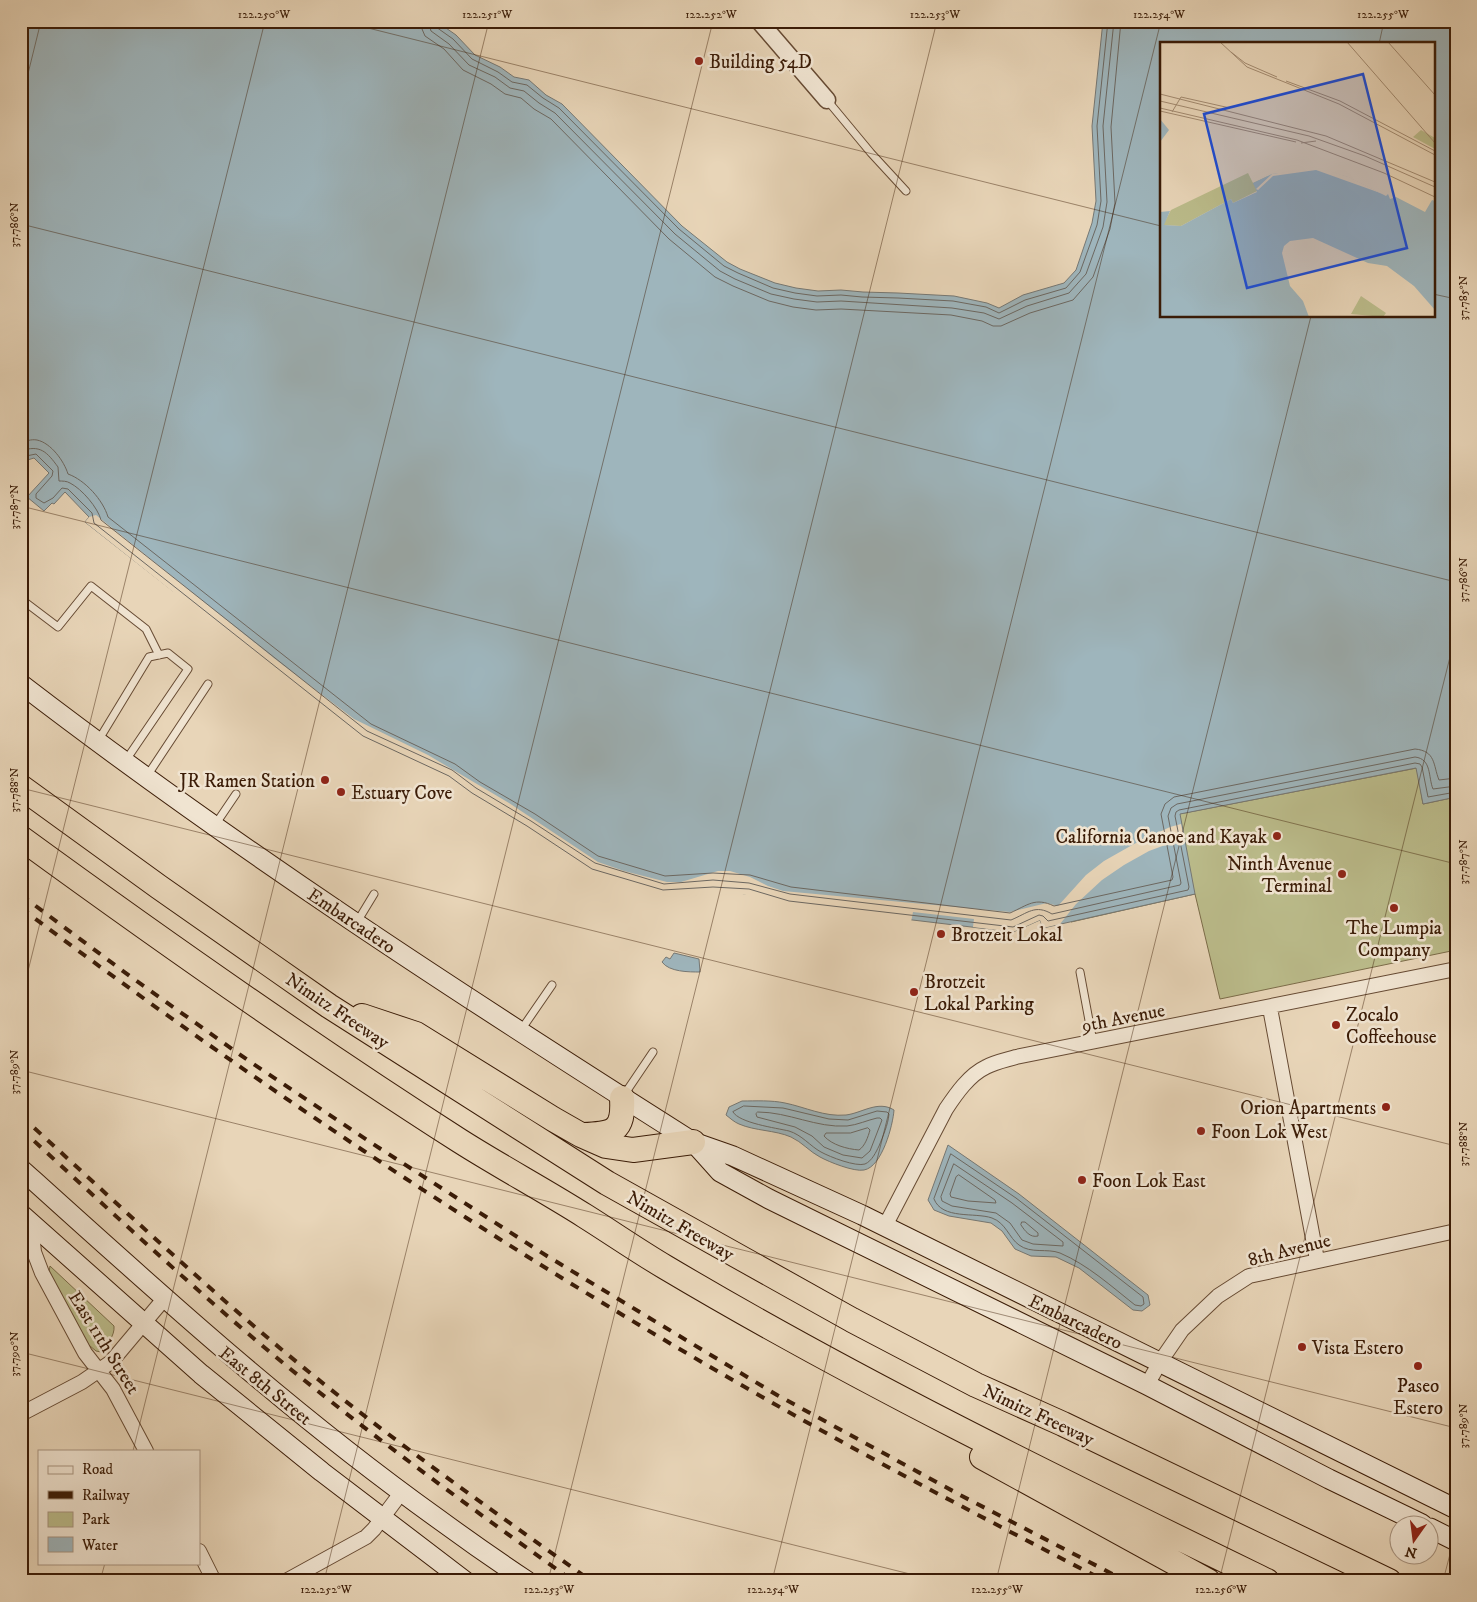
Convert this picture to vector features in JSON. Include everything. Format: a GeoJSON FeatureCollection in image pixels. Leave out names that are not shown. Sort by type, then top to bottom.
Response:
{"type":"FeatureCollection","features":[{"type":"Feature","properties":{"kind":"highway","name":"Nimitz Freeway"},"geometry":{"type":"LineString","coordinates":[[21,787],[159,887],[329,1006],[607,1183],[852,1320],[976,1385],[1063,1424],[1389,1581]]}},
{"type":"Feature","properties":{"kind":"highway"},"geometry":{"type":"LineString","coordinates":[[21,838],[237,992],[341,1063],[448,1133],[586,1216],[664,1266],[820,1354],[1003,1450],[1267,1581]]}},
{"type":"Feature","properties":{"kind":"highway"},"geometry":{"type":"LineString","coordinates":[[329,1006],[416,1034],[581,1135],[606,1146],[633,1150],[693,1142]]}},
{"type":"Feature","properties":{"kind":"highway"},"geometry":{"type":"LineString","coordinates":[[581,1135],[606,1135],[614,1130],[620,1122],[622,1098]]}},
{"type":"Feature","properties":{"kind":"highway"},"geometry":{"type":"LineString","coordinates":[[820,1354],[968,1449],[1208,1581]]}},
{"type":"Feature","properties":{"kind":"main road","name":"Embarcadero"},"geometry":{"type":"LineString","coordinates":[[21,684],[215,826],[355,924],[622,1098],[693,1142],[733,1156],[885,1226],[1456,1509]]}},
{"type":"Feature","properties":{"kind":"main road","name":"Embarcadero"},"geometry":{"type":"LineString","coordinates":[[693,1142],[720,1172],[769,1199],[1147,1385],[1402,1514]]}},
{"type":"Feature","properties":{"kind":"main road","name":"East 8th Street"},"geometry":{"type":"LineString","coordinates":[[21,1169],[164,1299],[278,1396],[401,1493],[527,1581]]}},
{"type":"Feature","properties":{"kind":"main road","name":"East 8th Street"},"geometry":{"type":"LineString","coordinates":[[26,1218],[143,1323],[258,1421],[465,1581]]}},
{"type":"Feature","properties":{"kind":"main road"},"geometry":{"type":"LineString","coordinates":[[1440,1533],[1456,1541]]}},
{"type":"Feature","properties":{"kind":"street"},"geometry":{"type":"LineString","coordinates":[[760,21],[827,100]]}},
{"type":"Feature","properties":{"kind":"street","name":"9th Avenue"},"geometry":{"type":"LineString","coordinates":[[885,1226],[946,1109],[956,1094],[985,1067],[1016,1057],[1456,970]]}},
{"type":"Feature","properties":{"kind":"street"},"geometry":{"type":"LineString","coordinates":[[1270,1008],[1317,1260]]}},
{"type":"Feature","properties":{"kind":"street","name":"East 11th Street"},"geometry":{"type":"LineString","coordinates":[[26,1218],[34,1252],[42,1273],[85,1353],[113,1390],[145,1450]]}},
{"type":"Feature","properties":{"kind":"street","name":"8th Avenue"},"geometry":{"type":"LineString","coordinates":[[1147,1385],[1182,1330],[1218,1296],[1249,1276],[1456,1231]]}},
{"type":"Feature","properties":{"kind":"street"},"geometry":{"type":"LineString","coordinates":[[21,1414],[82,1382],[110,1362],[164,1299]]}},
{"type":"Feature","properties":{"kind":"street"},"geometry":{"type":"LineString","coordinates":[[286,1581],[366,1537],[401,1493]]}},
{"type":"Feature","properties":{"kind":"street"},"geometry":{"type":"LineString","coordinates":[[200,1553],[214,1581]]}},
{"type":"Feature","properties":{"kind":"lane"},"geometry":{"type":"LineString","coordinates":[[827,100],[906,191]]}},
{"type":"Feature","properties":{"kind":"lane"},"geometry":{"type":"LineString","coordinates":[[21,600],[58,627],[91,586],[146,629],[158,655]]}},
{"type":"Feature","properties":{"kind":"lane"},"geometry":{"type":"LineString","coordinates":[[98,740],[149,657],[168,653],[188,669],[125,761]]}},
{"type":"Feature","properties":{"kind":"lane"},"geometry":{"type":"LineString","coordinates":[[147,776],[208,684]]}},
{"type":"Feature","properties":{"kind":"lane"},"geometry":{"type":"LineString","coordinates":[[215,826],[236,794]]}},
{"type":"Feature","properties":{"kind":"lane"},"geometry":{"type":"LineString","coordinates":[[355,924],[374,894]]}},
{"type":"Feature","properties":{"kind":"lane"},"geometry":{"type":"LineString","coordinates":[[1080,972],[1093,1042]]}},
{"type":"Feature","properties":{"kind":"lane"},"geometry":{"type":"LineString","coordinates":[[520,1031],[552,985]]}},
{"type":"Feature","properties":{"kind":"lane"},"geometry":{"type":"LineString","coordinates":[[622,1098],[653,1052]]}},
{"type":"Feature","properties":{"kind":"green space"},"geometry":{"type":"Polygon","coordinates":[[[1417,768],[1423,804],[1456,797],[1456,950],[1220,999],[1195,894],[1071,922],[1179,814],[1417,768]]]}},
{"type":"Feature","properties":{"kind":"green space"},"geometry":{"type":"Polygon","coordinates":[[[50,1266],[114,1326],[112,1337],[101,1352],[96,1351],[84,1341],[49,1272],[50,1266]]]}},
{"type":"Feature","properties":{"kind":"water"},"geometry":{"type":"Polygon","coordinates":[[[21,21],[436,21],[456,35],[475,55],[500,67],[514,77],[529,80],[546,95],[562,104],[682,226],[727,262],[740,269],[775,283],[796,288],[818,291],[841,290],[954,296],[987,303],[999,308],[1023,295],[1064,283],[1076,270],[1092,223],[1096,201],[1092,126],[1103,21],[1456,21],[1456,797],[1423,804],[1416,768],[1180,814],[1195,894],[1043,928],[1040,920],[1013,932],[787,905],[748,894],[633,885],[290,683],[85,522],[89,517],[65,492],[54,504],[52,503],[44,511],[27,497],[49,473],[34,458],[21,462],[21,21]]]}},
{"type":"Feature","properties":{"kind":"water"},"geometry":{"type":"Polygon","coordinates":[[[674,953],[699,959],[700,972],[680,971],[669,968],[662,962],[666,957],[670,959],[674,953]]]}},
{"type":"Feature","properties":{"kind":"water"},"geometry":{"type":"Polygon","coordinates":[[[742,1101],[780,1102],[822,1113],[838,1115],[852,1114],[882,1106],[894,1110],[889,1135],[881,1154],[870,1167],[864,1170],[854,1170],[816,1155],[791,1137],[735,1122],[726,1115],[729,1107],[742,1101]]]}},
{"type":"Feature","properties":{"kind":"water"},"geometry":{"type":"Polygon","coordinates":[[[948,1145],[1019,1194],[1148,1295],[1150,1305],[1142,1311],[1133,1310],[1079,1268],[1056,1257],[1031,1256],[1015,1249],[1002,1231],[991,1223],[949,1216],[934,1210],[928,1200],[948,1145]]]}},
{"type":"Feature","properties":{"kind":"pier"},"geometry":{"type":"Polygon","coordinates":[[[96,515],[275,659],[354,719],[428,755],[509,803],[598,862],[624,871],[667,882],[681,882],[718,871],[730,871],[783,891],[1010,912],[1047,903],[1058,906],[1086,875],[1104,861],[1170,827],[1181,824],[1184,838],[1149,851],[1102,880],[1076,904],[1060,924],[1043,928],[1040,920],[1013,932],[973,927],[974,919],[913,912],[911,922],[785,907],[743,894],[742,896],[713,894],[672,897],[663,895],[662,898],[589,876],[523,832],[468,799],[445,782],[359,743],[85,522],[89,517],[96,515]]]}},
{"type":"Feature","properties":{"kind":"railway"},"geometry":{"type":"LineString","coordinates":[[21,895],[131,977],[249,1061],[373,1144],[547,1256],[777,1395],[962,1496],[1126,1581]]}},
{"type":"Feature","properties":{"kind":"railway"},"geometry":{"type":"LineString","coordinates":[[21,908],[111,975],[295,1104],[388,1167],[578,1288],[674,1346],[812,1425],[1105,1581]]}},
{"type":"Feature","properties":{"kind":"railway"},"geometry":{"type":"LineString","coordinates":[[21,1116],[199,1278],[309,1372],[413,1453],[591,1581]]}},
{"type":"Feature","properties":{"kind":"railway"},"geometry":{"type":"LineString","coordinates":[[21,1129],[196,1288],[304,1380],[370,1432],[573,1581]]}},
{"type":"Feature","properties":{"kind":"place","name":"Building 54D"},"geometry":{"type":"Point","coordinates":[699,61]}},
{"type":"Feature","properties":{"kind":"place","name":"JR Ramen Station"},"geometry":{"type":"Point","coordinates":[325,780]}},
{"type":"Feature","properties":{"kind":"place","name":"Estuary Cove"},"geometry":{"type":"Point","coordinates":[341,792]}},
{"type":"Feature","properties":{"kind":"place","name":"California Canoe and Kayak"},"geometry":{"type":"Point","coordinates":[1277,836]}},
{"type":"Feature","properties":{"kind":"place","name":"Ninth Avenue Terminal"},"geometry":{"type":"Point","coordinates":[1342,874]}},
{"type":"Feature","properties":{"kind":"place","name":"The Lumpia Company"},"geometry":{"type":"Point","coordinates":[1394,908]}},
{"type":"Feature","properties":{"kind":"place","name":"Brotzeit Lokal"},"geometry":{"type":"Point","coordinates":[941,934]}},
{"type":"Feature","properties":{"kind":"place","name":"Brotzeit Lokal Parking"},"geometry":{"type":"Point","coordinates":[914,992]}},
{"type":"Feature","properties":{"kind":"place","name":"Zocalo Coffeehouse"},"geometry":{"type":"Point","coordinates":[1336,1025]}},
{"type":"Feature","properties":{"kind":"place","name":"Orion Apartments"},"geometry":{"type":"Point","coordinates":[1386,1107]}},
{"type":"Feature","properties":{"kind":"place","name":"Foon Lok West"},"geometry":{"type":"Point","coordinates":[1201,1131]}},
{"type":"Feature","properties":{"kind":"place","name":"Foon Lok East"},"geometry":{"type":"Point","coordinates":[1082,1180]}},
{"type":"Feature","properties":{"kind":"place","name":"Vista Estero"},"geometry":{"type":"Point","coordinates":[1302,1347]}},
{"type":"Feature","properties":{"kind":"place","name":"Paseo Estero"},"geometry":{"type":"Point","coordinates":[1418,1366]}}]}
